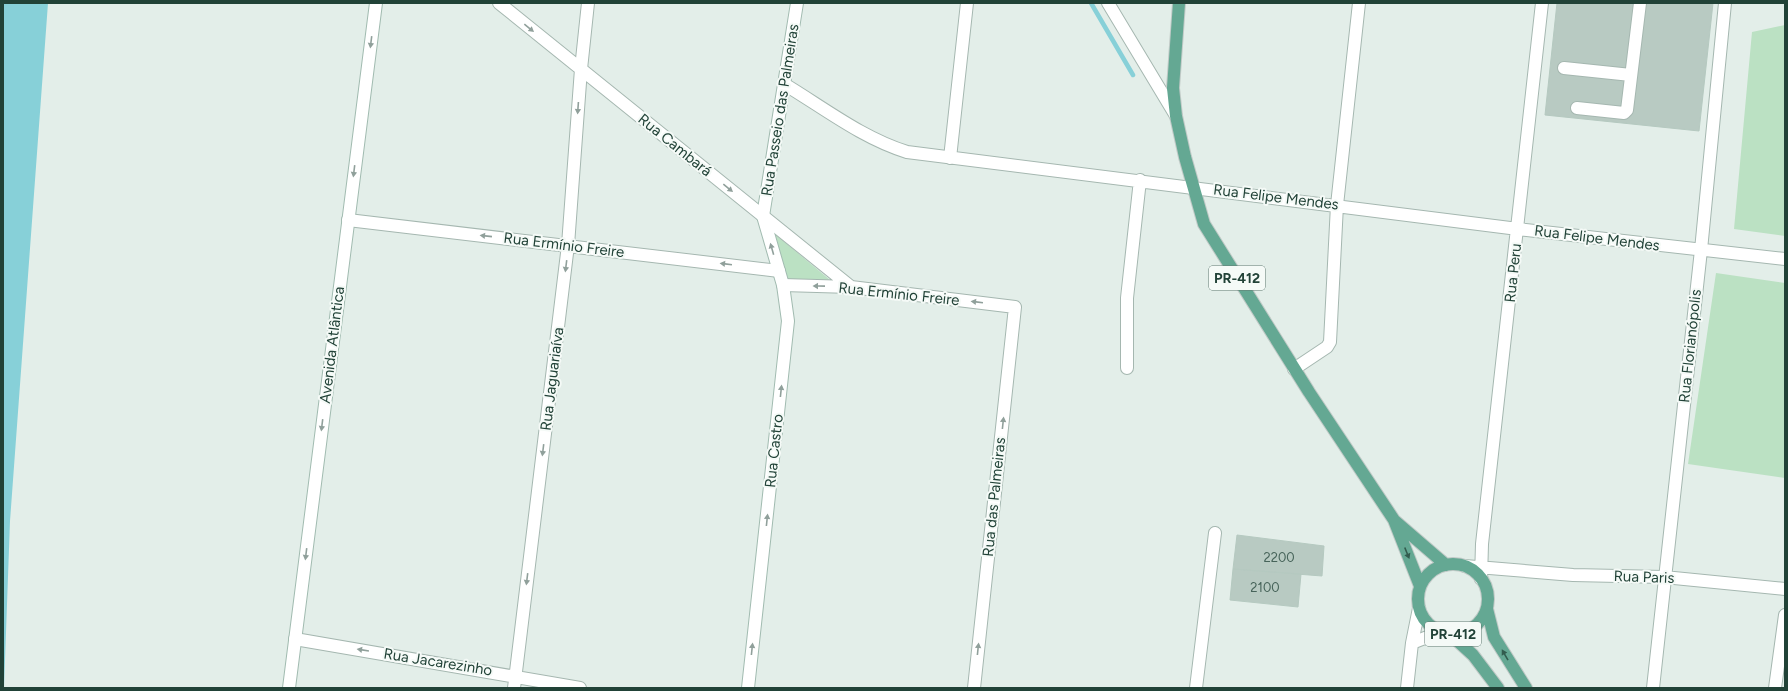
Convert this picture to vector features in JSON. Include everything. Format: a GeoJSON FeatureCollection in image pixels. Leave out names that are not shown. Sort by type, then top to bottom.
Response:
{"type":"FeatureCollection","features":[{"type":"Feature","properties":{"kind":"main road","name":"PR-412"},"geometry":{"type":"LineString","coordinates":[[1179,3],[1174,75],[1176,116],[1184,157],[1204,224],[1294,369],[1394,520],[1420,586],[1418,596],[1419,608],[1427,622],[1446,633],[1473,655],[1498,688]]}},
{"type":"Feature","properties":{"kind":"main road","name":"PR-412"},"geometry":{"type":"LineString","coordinates":[[1394,520],[1446,565]]}},
{"type":"Feature","properties":{"kind":"main road"},"geometry":{"type":"LineString","coordinates":[[1420,586],[1431,572],[1446,565],[1462,566],[1482,576]]}},
{"type":"Feature","properties":{"kind":"main road","name":"PR-412"},"geometry":{"type":"LineString","coordinates":[[1482,576],[1487,590],[1487,609],[1494,637],[1526,688]]}},
{"type":"Feature","properties":{"kind":"main road","name":"PR-412"},"geometry":{"type":"LineString","coordinates":[[1446,633],[1463,633],[1474,628],[1482,619],[1487,609]]}},
{"type":"Feature","properties":{"kind":"street","name":"Avenida Atlântica"},"geometry":{"type":"LineString","coordinates":[[289,688],[376,3]]}},
{"type":"Feature","properties":{"kind":"street","name":"Rua Cambará"},"geometry":{"type":"LineString","coordinates":[[499,3],[851,287]]}},
{"type":"Feature","properties":{"kind":"street","name":"Rua Jaguariaíva"},"geometry":{"type":"LineString","coordinates":[[514,688],[568,245],[581,69],[588,3]]}},
{"type":"Feature","properties":{"kind":"street","name":"Rua Passeio das Palmeiras"},"geometry":{"type":"LineString","coordinates":[[763,216],[797,3]]}},
{"type":"Feature","properties":{"kind":"street"},"geometry":{"type":"LineString","coordinates":[[950,158],[967,3]]}},
{"type":"Feature","properties":{"kind":"street"},"geometry":{"type":"LineString","coordinates":[[1108,3],[1176,116]]}},
{"type":"Feature","properties":{"kind":"street"},"geometry":{"type":"LineString","coordinates":[[1294,369],[1327,347],[1330,342],[1337,205],[1358,3]]}},
{"type":"Feature","properties":{"kind":"street","name":"Rua Peru"},"geometry":{"type":"LineString","coordinates":[[1482,576],[1482,544],[1542,3]]}},
{"type":"Feature","properties":{"kind":"street"},"geometry":{"type":"LineString","coordinates":[[1577,108],[1624,113],[1629,105],[1631,75],[1640,3]]}},
{"type":"Feature","properties":{"kind":"street","name":"Rua Florianópolis"},"geometry":{"type":"LineString","coordinates":[[1653,688],[1725,3]]}},
{"type":"Feature","properties":{"kind":"street"},"geometry":{"type":"LineString","coordinates":[[1564,68],[1631,75]]}},
{"type":"Feature","properties":{"kind":"street","name":"Rua Felipe Mendes"},"geometry":{"type":"LineString","coordinates":[[784,84],[869,137],[887,146],[907,152],[1518,228],[1785,259]]}},
{"type":"Feature","properties":{"kind":"street"},"geometry":{"type":"LineString","coordinates":[[1127,368],[1127,298],[1140,180]]}},
{"type":"Feature","properties":{"kind":"street","name":"Rua Castro"},"geometry":{"type":"LineString","coordinates":[[748,688],[787,342],[788,321],[783,286],[763,216]]}},
{"type":"Feature","properties":{"kind":"street","name":"Rua Ermínio Freire"},"geometry":{"type":"LineString","coordinates":[[348,220],[779,271]]}},
{"type":"Feature","properties":{"kind":"street","name":"Rua Ermínio Freire"},"geometry":{"type":"LineString","coordinates":[[783,286],[851,287],[1015,307]]}},
{"type":"Feature","properties":{"kind":"street","name":"Rua das Palmeiras"},"geometry":{"type":"LineString","coordinates":[[974,688],[1015,307]]}},
{"type":"Feature","properties":{"kind":"street"},"geometry":{"type":"LineString","coordinates":[[1196,688],[1215,533]]}},
{"type":"Feature","properties":{"kind":"street"},"geometry":{"type":"LineString","coordinates":[[1462,566],[1482,544]]}},
{"type":"Feature","properties":{"kind":"street","name":"Rua Paris"},"geometry":{"type":"LineString","coordinates":[[1482,576],[1502,568],[1573,575],[1664,577],[1785,589]]}},
{"type":"Feature","properties":{"kind":"street"},"geometry":{"type":"LineString","coordinates":[[1407,688],[1412,643],[1419,608]]}},
{"type":"Feature","properties":{"kind":"street"},"geometry":{"type":"LineString","coordinates":[[1775,688],[1785,615]]}},
{"type":"Feature","properties":{"kind":"street"},"geometry":{"type":"LineString","coordinates":[[1412,643],[1446,633]]}},
{"type":"Feature","properties":{"kind":"street","name":"Rua Jacarezinho"},"geometry":{"type":"LineString","coordinates":[[295,638],[515,675],[580,688]]}},
{"type":"Feature","properties":{"kind":"green space"},"geometry":{"type":"Polygon","coordinates":[[[1785,25],[1785,236],[1734,229],[1752,32],[1785,25]]]}},
{"type":"Feature","properties":{"kind":"green space"},"geometry":{"type":"Polygon","coordinates":[[[775,234],[830,280],[788,279],[775,234]]]}},
{"type":"Feature","properties":{"kind":"green space"},"geometry":{"type":"Polygon","coordinates":[[[1716,273],[1785,283],[1785,478],[1688,464],[1716,273]]]}},
{"type":"Feature","properties":{"kind":"water"},"geometry":{"type":"Polygon","coordinates":[[[3,3],[48,3],[10,521],[4,688],[3,3]]]}},
{"type":"Feature","properties":{"kind":"building"},"geometry":{"type":"Polygon","coordinates":[[[1557,3],[1713,3],[1699,131],[1545,115],[1557,3]]]}},
{"type":"Feature","properties":{"kind":"building"},"geometry":{"type":"Polygon","coordinates":[[[1237,535],[1324,546],[1322,576],[1233,569],[1237,535]]]}},
{"type":"Feature","properties":{"kind":"building"},"geometry":{"type":"Polygon","coordinates":[[[1233,569],[1301,574],[1298,607],[1230,600],[1233,569]]]}},
{"type":"Feature","properties":{"kind":"waterway"},"geometry":{"type":"LineString","coordinates":[[1091,3],[1133,75]]}}]}
